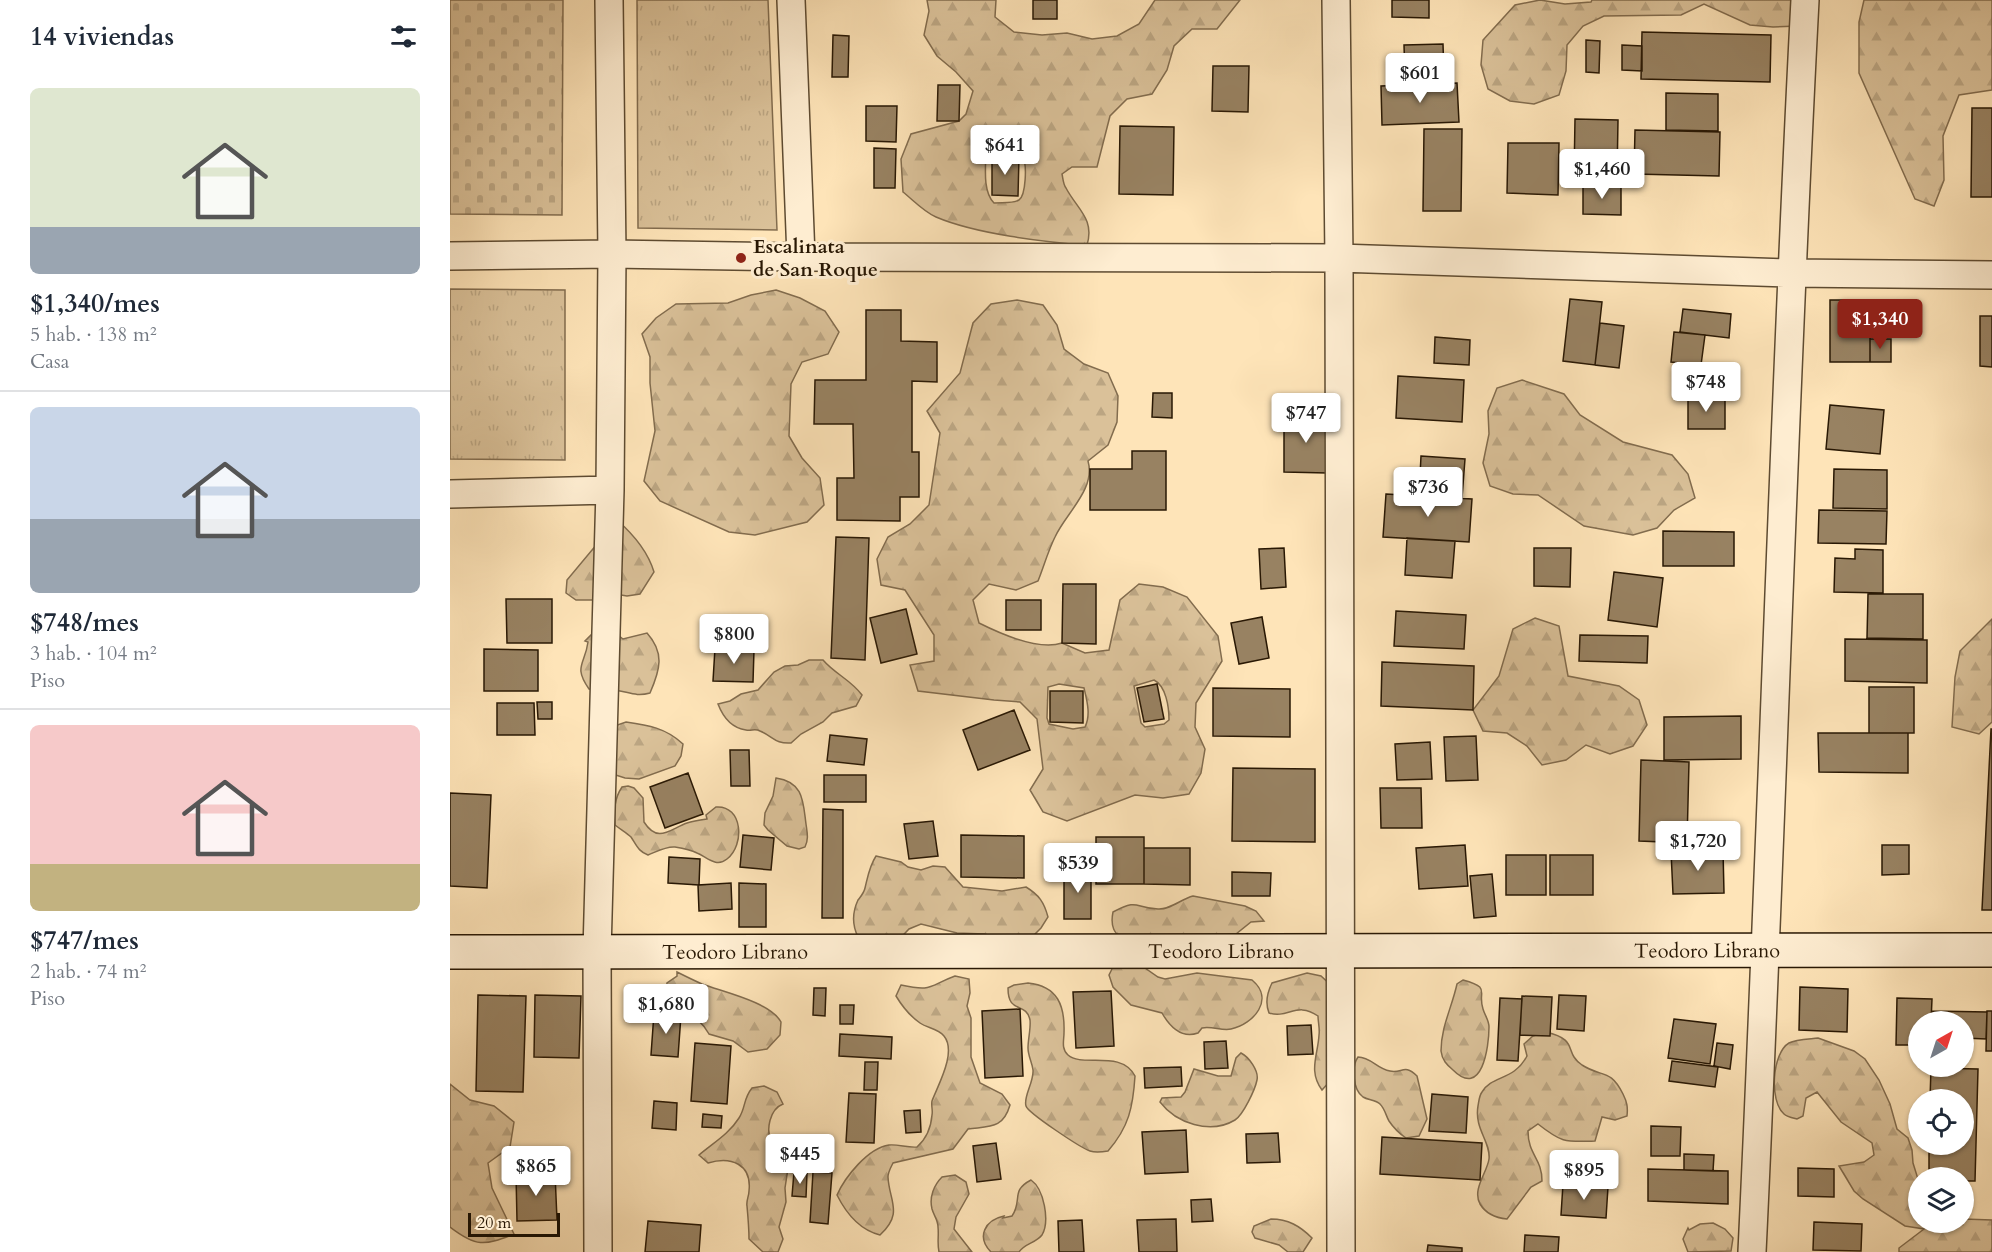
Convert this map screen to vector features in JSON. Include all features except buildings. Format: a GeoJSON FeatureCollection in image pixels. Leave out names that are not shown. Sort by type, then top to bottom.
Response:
{"type":"FeatureCollection","features":[{"type":"Feature","properties":{"kind":"main road","name":"Teodoro Librano"},"geometry":{"type":"LineString","coordinates":[[450,952],[1992,950]]}},
{"type":"Feature","properties":{"kind":"street"},"geometry":{"type":"LineString","coordinates":[[598,1252],[597,951],[610,490],[612,254],[609,0]]}},
{"type":"Feature","properties":{"kind":"street"},"geometry":{"type":"LineString","coordinates":[[791,0],[801,257]]}},
{"type":"Feature","properties":{"kind":"street"},"geometry":{"type":"LineString","coordinates":[[1336,0],[1339,258],[1341,1252]]}},
{"type":"Feature","properties":{"kind":"street"},"geometry":{"type":"LineString","coordinates":[[1752,1252],[1767,950],[1790,273],[1805,0]]}},
{"type":"Feature","properties":{"kind":"street"},"geometry":{"type":"LineString","coordinates":[[450,256],[612,254],[801,257],[1339,258],[1790,273],[1992,275]]}},
{"type":"Feature","properties":{"kind":"street"},"geometry":{"type":"LineString","coordinates":[[450,494],[610,490]]}},
{"type":"Feature","properties":{"kind":"green space"},"geometry":{"type":"Polygon","coordinates":[[[450,0],[563,0],[562,215],[450,214],[450,0]]]}},
{"type":"Feature","properties":{"kind":"green space"},"geometry":{"type":"Polygon","coordinates":[[[637,0],[768,0],[777,230],[638,228],[637,0]]]}},
{"type":"Feature","properties":{"kind":"green space"},"geometry":{"type":"Polygon","coordinates":[[[927,0],[996,0],[995,17],[1014,32],[1042,35],[1067,33],[1092,39],[1117,36],[1139,24],[1155,0],[1240,0],[1217,29],[1192,29],[1174,46],[1167,70],[1152,94],[1127,99],[1110,116],[1097,167],[1072,167],[1062,174],[1065,186],[1087,221],[1089,236],[1087,245],[1010,236],[952,223],[927,212],[903,192],[901,159],[911,134],[959,121],[966,114],[973,91],[937,56],[924,35],[929,11],[927,0]],[[1011,149],[986,150],[986,185],[994,203],[1019,200],[1023,192],[1025,166],[1023,157],[1011,149]]]}},
{"type":"Feature","properties":{"kind":"green space"},"geometry":{"type":"Polygon","coordinates":[[[1540,0],[1565,4],[1591,2],[1592,0],[1816,0],[1798,26],[1750,25],[1704,4],[1681,15],[1604,16],[1583,26],[1567,45],[1566,71],[1559,95],[1534,104],[1510,101],[1488,89],[1481,65],[1483,40],[1515,5],[1540,0]]]}},
{"type":"Feature","properties":{"kind":"green space"},"geometry":{"type":"Polygon","coordinates":[[[1864,0],[1992,0],[1992,90],[1959,95],[1943,136],[1944,180],[1934,206],[1915,199],[1859,73],[1859,22],[1864,0]]]}},
{"type":"Feature","properties":{"kind":"green space"},"geometry":{"type":"Polygon","coordinates":[[[450,289],[565,290],[565,460],[450,459],[450,289]]]}},
{"type":"Feature","properties":{"kind":"green space"},"geometry":{"type":"Polygon","coordinates":[[[776,290],[800,298],[825,311],[839,332],[828,354],[802,362],[791,384],[789,436],[802,458],[820,478],[824,505],[807,522],[755,535],[729,532],[660,501],[644,481],[655,431],[650,357],[642,334],[656,318],[676,304],[728,303],[776,290]]]}},
{"type":"Feature","properties":{"kind":"green space"},"geometry":{"type":"Polygon","coordinates":[[[1017,300],[1043,305],[1057,325],[1064,349],[1084,364],[1108,373],[1118,396],[1117,422],[1108,445],[1088,461],[1088,481],[1084,491],[1055,537],[1038,581],[1016,590],[989,584],[973,600],[979,623],[1031,643],[1053,645],[1062,643],[1085,653],[1109,650],[1120,600],[1139,584],[1163,587],[1187,597],[1218,636],[1222,661],[1196,703],[1195,727],[1205,749],[1201,773],[1189,794],[1163,798],[1135,795],[1067,821],[1043,812],[1030,790],[1043,769],[1037,719],[1020,702],[918,691],[910,665],[934,661],[934,635],[905,590],[881,585],[877,559],[888,537],[910,524],[929,505],[940,433],[927,411],[960,373],[973,323],[991,304],[1017,300]],[[1154,680],[1134,686],[1141,723],[1145,727],[1164,724],[1169,720],[1164,692],[1154,680]],[[1059,684],[1048,687],[1047,718],[1049,724],[1073,729],[1085,727],[1088,713],[1084,688],[1059,684]]]}},
{"type":"Feature","properties":{"kind":"green space"},"geometry":{"type":"Polygon","coordinates":[[[1522,380],[1564,394],[1580,415],[1623,442],[1672,455],[1688,474],[1695,498],[1674,510],[1657,528],[1633,535],[1584,526],[1538,495],[1513,494],[1490,486],[1483,463],[1489,434],[1488,411],[1497,388],[1522,380]]]}},
{"type":"Feature","properties":{"kind":"green space"},"geometry":{"type":"Polygon","coordinates":[[[617,520],[639,544],[654,572],[640,594],[627,596],[615,594],[603,600],[576,600],[566,593],[567,580],[617,520]]]}},
{"type":"Feature","properties":{"kind":"green space"},"geometry":{"type":"Polygon","coordinates":[[[1535,618],[1559,626],[1568,676],[1619,686],[1639,700],[1647,725],[1633,746],[1610,754],[1586,745],[1566,760],[1542,765],[1527,746],[1507,733],[1483,731],[1473,710],[1499,676],[1513,629],[1535,618]]]}},
{"type":"Feature","properties":{"kind":"green space"},"geometry":{"type":"Polygon","coordinates":[[[1992,619],[1992,722],[1979,734],[1952,727],[1955,677],[1960,651],[1992,619]]]}},
{"type":"Feature","properties":{"kind":"green space"},"geometry":{"type":"Polygon","coordinates":[[[603,623],[623,639],[647,633],[653,640],[659,662],[650,693],[636,694],[589,689],[581,670],[587,650],[588,642],[585,641],[603,623]]]}},
{"type":"Feature","properties":{"kind":"green space"},"geometry":{"type":"Polygon","coordinates":[[[809,660],[823,660],[862,695],[856,706],[832,713],[823,722],[801,734],[791,743],[778,741],[758,730],[736,727],[729,721],[718,704],[730,701],[741,694],[758,690],[774,672],[785,666],[798,665],[809,660]]]}},
{"type":"Feature","properties":{"kind":"green space"},"geometry":{"type":"Polygon","coordinates":[[[626,722],[656,728],[670,734],[683,744],[681,756],[675,766],[639,779],[625,778],[600,770],[603,730],[626,722]]]}},
{"type":"Feature","properties":{"kind":"green space"},"geometry":{"type":"Polygon","coordinates":[[[776,778],[792,784],[803,801],[807,833],[805,847],[799,849],[787,846],[764,825],[765,813],[773,796],[776,778]]]}},
{"type":"Feature","properties":{"kind":"green space"},"geometry":{"type":"Polygon","coordinates":[[[622,787],[634,788],[643,798],[644,822],[649,829],[659,834],[689,822],[707,819],[706,815],[716,807],[732,812],[736,819],[739,836],[733,853],[723,861],[715,862],[692,851],[675,847],[665,848],[648,855],[642,852],[631,837],[615,825],[617,796],[622,787]]]}},
{"type":"Feature","properties":{"kind":"green space"},"geometry":{"type":"Polygon","coordinates":[[[876,856],[921,870],[933,866],[945,867],[963,887],[1002,891],[1026,887],[1040,899],[1048,917],[1032,937],[1008,941],[984,934],[957,933],[921,924],[909,929],[892,947],[858,937],[854,923],[855,910],[876,856]]]}},
{"type":"Feature","properties":{"kind":"green space"},"geometry":{"type":"Polygon","coordinates":[[[1193,896],[1245,906],[1256,911],[1264,921],[1251,922],[1231,938],[1125,942],[1114,929],[1113,912],[1128,905],[1162,909],[1193,896]]]}},
{"type":"Feature","properties":{"kind":"green space"},"geometry":{"type":"Polygon","coordinates":[[[1114,965],[1142,966],[1165,979],[1197,973],[1252,980],[1259,987],[1262,1003],[1259,1010],[1247,1022],[1231,1029],[1202,1028],[1198,1033],[1181,1033],[1172,1027],[1162,1013],[1131,1005],[1113,987],[1109,975],[1114,965]]]}},
{"type":"Feature","properties":{"kind":"green space"},"geometry":{"type":"Polygon","coordinates":[[[677,972],[702,984],[745,998],[767,1009],[781,1022],[780,1035],[767,1049],[748,1052],[733,1041],[709,1034],[699,1021],[677,1006],[666,995],[667,983],[677,976],[677,972]]]}},
{"type":"Feature","properties":{"kind":"green space"},"geometry":{"type":"Polygon","coordinates":[[[1307,973],[1321,976],[1335,989],[1331,1080],[1322,1090],[1315,1076],[1319,1033],[1318,1016],[1304,1010],[1282,1014],[1269,1013],[1267,1006],[1272,983],[1307,973]]]}},
{"type":"Feature","properties":{"kind":"green space"},"geometry":{"type":"Polygon","coordinates":[[[955,976],[969,979],[970,993],[967,1006],[971,1018],[971,1057],[980,1083],[1002,1094],[1010,1105],[1004,1118],[999,1122],[995,1125],[968,1129],[953,1149],[893,1163],[888,1177],[893,1207],[892,1220],[880,1235],[873,1233],[854,1220],[837,1195],[858,1164],[881,1147],[896,1145],[917,1147],[920,1144],[929,1129],[932,1101],[942,1078],[948,1051],[944,1036],[913,1017],[896,996],[901,985],[925,988],[955,976]]]}},
{"type":"Feature","properties":{"kind":"green space"},"geometry":{"type":"Polygon","coordinates":[[[1463,980],[1478,985],[1482,991],[1482,1003],[1489,1025],[1489,1036],[1482,1067],[1471,1078],[1463,1077],[1451,1068],[1444,1060],[1441,1051],[1445,1025],[1457,984],[1463,980]]]}},
{"type":"Feature","properties":{"kind":"green space"},"geometry":{"type":"Polygon","coordinates":[[[1028,983],[1046,988],[1058,999],[1063,1014],[1064,1047],[1068,1055],[1074,1059],[1121,1063],[1135,1076],[1129,1116],[1121,1134],[1108,1151],[1090,1151],[1045,1123],[1026,1106],[1025,1102],[1033,1075],[1028,1048],[1030,1020],[1025,1011],[1011,1002],[1008,988],[1028,983]]]}},
{"type":"Feature","properties":{"kind":"green space"},"geometry":{"type":"Polygon","coordinates":[[[1546,1032],[1563,1039],[1576,1060],[1582,1065],[1614,1080],[1625,1100],[1627,1116],[1615,1120],[1602,1117],[1595,1141],[1564,1140],[1538,1124],[1528,1131],[1530,1146],[1540,1167],[1542,1181],[1531,1187],[1507,1219],[1499,1218],[1485,1210],[1478,1198],[1479,1187],[1489,1159],[1488,1147],[1478,1122],[1480,1097],[1491,1083],[1510,1074],[1522,1064],[1527,1056],[1524,1044],[1533,1036],[1546,1032]]]}},
{"type":"Feature","properties":{"kind":"green space"},"geometry":{"type":"Polygon","coordinates":[[[1818,1038],[1854,1051],[1865,1059],[1879,1080],[1890,1104],[1897,1129],[1908,1138],[1908,1155],[1912,1155],[1914,1167],[1908,1167],[1908,1226],[1854,1191],[1839,1166],[1864,1162],[1874,1155],[1872,1143],[1841,1122],[1817,1092],[1806,1098],[1803,1116],[1797,1119],[1788,1117],[1779,1108],[1775,1088],[1776,1066],[1783,1048],[1799,1040],[1818,1038]]]}},
{"type":"Feature","properties":{"kind":"green space"},"geometry":{"type":"Polygon","coordinates":[[[1241,1053],[1253,1065],[1257,1080],[1242,1113],[1235,1120],[1215,1126],[1194,1124],[1175,1116],[1160,1102],[1162,1098],[1181,1097],[1194,1069],[1218,1076],[1231,1076],[1236,1058],[1241,1053]]]}},
{"type":"Feature","properties":{"kind":"green space"},"geometry":{"type":"Polygon","coordinates":[[[1358,1057],[1367,1059],[1385,1070],[1394,1072],[1406,1069],[1417,1076],[1427,1119],[1419,1136],[1406,1138],[1391,1123],[1380,1104],[1360,1094],[1354,1078],[1354,1066],[1358,1057]]]}},
{"type":"Feature","properties":{"kind":"green space"},"geometry":{"type":"Polygon","coordinates":[[[450,1084],[470,1100],[494,1106],[514,1122],[510,1147],[488,1163],[492,1188],[514,1234],[495,1241],[474,1241],[450,1227],[450,1084]]]}},
{"type":"Feature","properties":{"kind":"green space"},"geometry":{"type":"Polygon","coordinates":[[[764,1086],[777,1092],[783,1104],[772,1115],[769,1132],[774,1146],[789,1162],[785,1188],[786,1202],[779,1227],[783,1239],[778,1252],[763,1252],[749,1239],[747,1204],[749,1182],[743,1168],[738,1164],[725,1161],[708,1163],[699,1155],[735,1124],[752,1088],[764,1086]]]}},
{"type":"Feature","properties":{"kind":"green space"},"geometry":{"type":"Polygon","coordinates":[[[955,1175],[966,1182],[969,1194],[956,1217],[954,1229],[972,1252],[939,1252],[938,1225],[931,1205],[932,1196],[942,1177],[955,1175]]]}},
{"type":"Feature","properties":{"kind":"green space"},"geometry":{"type":"Polygon","coordinates":[[[1031,1180],[1039,1190],[1044,1206],[1045,1222],[1042,1235],[1019,1252],[991,1252],[984,1241],[985,1230],[997,1218],[1012,1216],[1021,1188],[1031,1180]]]}},
{"type":"Feature","properties":{"kind":"green space"},"geometry":{"type":"Polygon","coordinates":[[[1271,1219],[1293,1224],[1312,1238],[1303,1252],[1288,1252],[1279,1245],[1255,1238],[1252,1232],[1254,1226],[1271,1219]]]}},
{"type":"Feature","properties":{"kind":"green space"},"geometry":{"type":"Polygon","coordinates":[[[1974,1219],[1992,1220],[1992,1252],[1899,1252],[1899,1248],[1919,1233],[1974,1233],[1974,1219]]]}},
{"type":"Feature","properties":{"kind":"green space"},"geometry":{"type":"Polygon","coordinates":[[[1713,1223],[1725,1229],[1733,1238],[1731,1251],[1688,1252],[1683,1239],[1688,1228],[1689,1230],[1700,1224],[1713,1223]]]}},
{"type":"Feature","properties":{"kind":"place","name":"Escalinata de San Roque"},"geometry":{"type":"Point","coordinates":[741,258]}}]}
